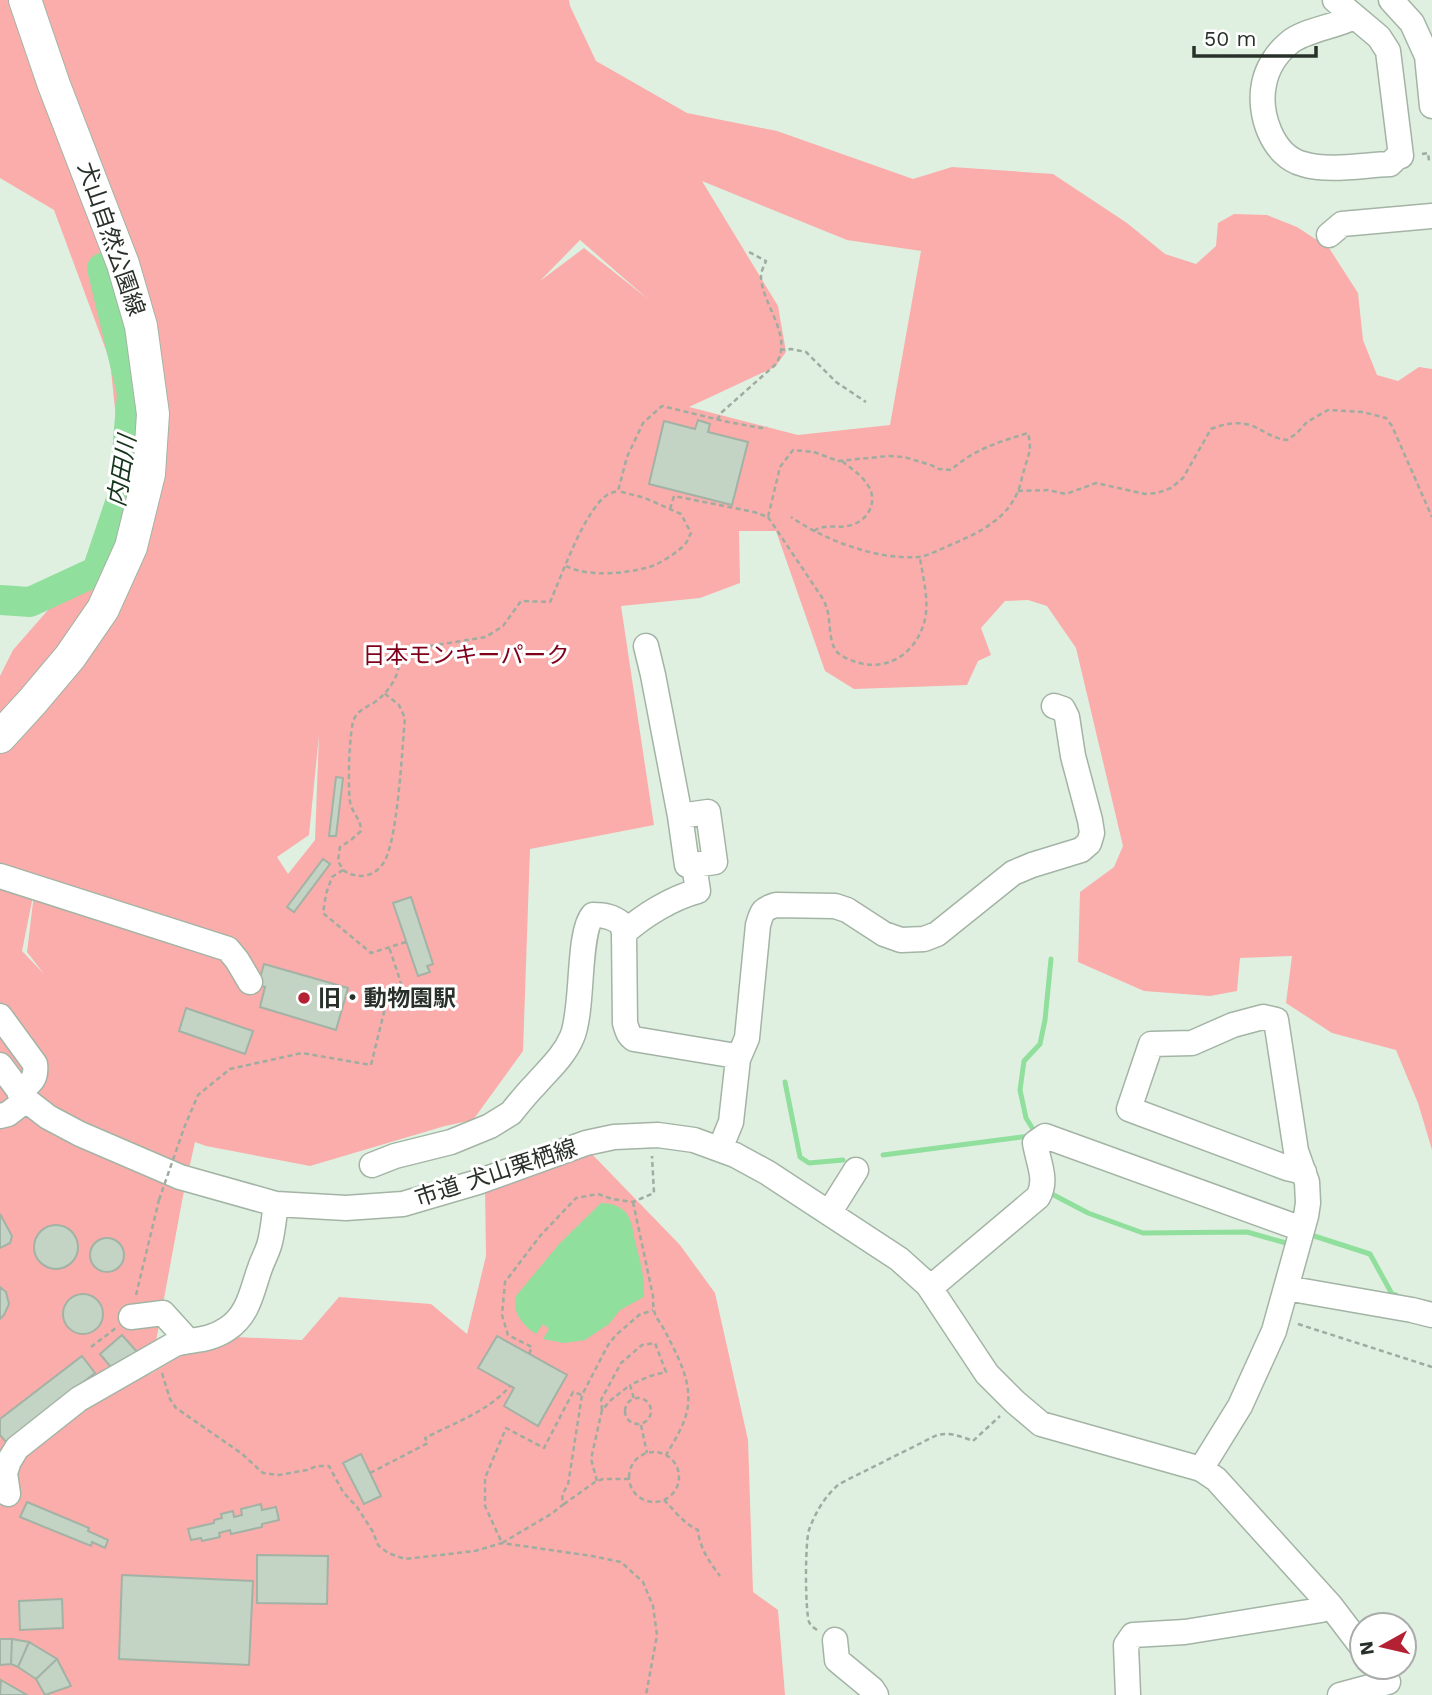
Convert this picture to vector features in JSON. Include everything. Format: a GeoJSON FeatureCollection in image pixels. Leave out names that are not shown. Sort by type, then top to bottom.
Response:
{"type":"FeatureCollection","features":[{"type":"Feature","properties":{"kind":"main road","name":"犬山自然公園線"},"geometry":{"type":"LineString","coordinates":[[0,737],[70,657],[103,609],[131,547],[149,474],[153,414],[141,326],[123,264],[54,85],[25,0]]}},
{"type":"Feature","properties":{"kind":"street"},"geometry":{"type":"LineString","coordinates":[[1335,0],[1379,37],[1388,51],[1401,156],[1390,164],[1316,167],[1301,164],[1282,152],[1267,126],[1263,101],[1265,79],[1279,54],[1297,37],[1344,23],[1354,17]]}},
{"type":"Feature","properties":{"kind":"street"},"geometry":{"type":"LineString","coordinates":[[1391,0],[1412,23],[1427,56],[1432,106]]}},
{"type":"Feature","properties":{"kind":"street"},"geometry":{"type":"LineString","coordinates":[[1329,234],[1342,224],[1432,216]]}},
{"type":"Feature","properties":{"kind":"street"},"geometry":{"type":"LineString","coordinates":[[624,933],[666,905],[698,891],[694,865],[715,862],[708,812],[680,816],[646,646]]}},
{"type":"Feature","properties":{"kind":"street"},"geometry":{"type":"LineString","coordinates":[[728,1152],[738,1059],[747,1038],[761,913],[776,905],[835,906],[847,910],[884,934],[901,940],[924,939],[937,933],[1013,873],[1081,850],[1089,843],[1092,833],[1090,820],[1073,755],[1067,717],[1063,709],[1054,706]]}},
{"type":"Feature","properties":{"kind":"street"},"geometry":{"type":"LineString","coordinates":[[0,876],[228,949],[250,982]]}},
{"type":"Feature","properties":{"kind":"street"},"geometry":{"type":"LineString","coordinates":[[372,1166],[406,1153],[450,1142],[490,1126],[511,1113],[563,1054],[572,1037],[579,1009],[588,921],[593,915],[614,918],[622,924],[625,1023],[631,1037],[730,1055],[738,1059]]}},
{"type":"Feature","properties":{"kind":"street"},"geometry":{"type":"LineString","coordinates":[[0,1016],[35,1064],[36,1073],[23,1096],[8,1114],[0,1116]]}},
{"type":"Feature","properties":{"kind":"street"},"geometry":{"type":"LineString","coordinates":[[1304,1172],[1129,1109],[1151,1044],[1192,1043],[1233,1025],[1263,1017],[1276,1020],[1296,1151],[1304,1172],[1307,1182],[1308,1203],[1274,1331],[1240,1406],[1201,1469],[1216,1479],[1330,1605],[1348,1629]]}},
{"type":"Feature","properties":{"kind":"street","name":"市道 犬山栗栖線"},"geometry":{"type":"LineString","coordinates":[[0,1065],[23,1096],[48,1117],[80,1134],[180,1177],[276,1204],[346,1208],[403,1203],[484,1180],[586,1143],[637,1135],[694,1140],[728,1152],[768,1173],[899,1259],[930,1288],[987,1374],[1041,1424],[1201,1469]]}},
{"type":"Feature","properties":{"kind":"street"},"geometry":{"type":"LineString","coordinates":[[930,1288],[1038,1197],[1043,1188],[1043,1178],[1035,1143],[1045,1136],[1302,1229]]}},
{"type":"Feature","properties":{"kind":"street"},"geometry":{"type":"LineString","coordinates":[[830,1213],[856,1170]]}},
{"type":"Feature","properties":{"kind":"street"},"geometry":{"type":"LineString","coordinates":[[8,1494],[5,1473],[17,1448],[79,1399],[175,1344],[202,1340],[226,1330],[240,1318],[251,1299],[269,1245],[276,1204]]}},
{"type":"Feature","properties":{"kind":"street"},"geometry":{"type":"LineString","coordinates":[[1286,1289],[1432,1315]]}},
{"type":"Feature","properties":{"kind":"street"},"geometry":{"type":"LineString","coordinates":[[131,1317],[163,1313],[186,1341]]}},
{"type":"Feature","properties":{"kind":"street"},"geometry":{"type":"LineString","coordinates":[[1128,1695],[1126,1645],[1133,1636],[1185,1632],[1321,1610],[1330,1605]]}},
{"type":"Feature","properties":{"kind":"street"},"geometry":{"type":"LineString","coordinates":[[835,1640],[837,1660],[876,1695]]}},
{"type":"Feature","properties":{"kind":"street"},"geometry":{"type":"LineString","coordinates":[[1340,1695],[1387,1681]]}},
{"type":"Feature","properties":{"kind":"path"},"geometry":{"type":"LineString","coordinates":[[717,420],[722,412],[775,365],[780,350],[780,333],[762,285],[761,273],[766,261],[747,251]]}},
{"type":"Feature","properties":{"kind":"path"},"geometry":{"type":"LineString","coordinates":[[780,350],[806,352],[836,382],[866,402]]}},
{"type":"Feature","properties":{"kind":"path"},"geometry":{"type":"LineString","coordinates":[[618,491],[627,457],[643,423],[662,406],[717,420],[767,427]]}},
{"type":"Feature","properties":{"kind":"path"},"geometry":{"type":"LineString","coordinates":[[1018,491],[1048,490],[1066,494],[1096,483],[1145,494],[1157,493],[1171,488],[1183,478],[1211,429],[1241,423],[1253,426],[1275,439],[1287,440],[1307,422],[1328,410],[1356,411],[1378,414],[1386,418],[1392,426],[1432,517]]}},
{"type":"Feature","properties":{"kind":"path"},"geometry":{"type":"LineString","coordinates":[[768,517],[780,467],[793,450],[814,452],[838,461],[905,457],[939,469],[951,470],[964,457],[1028,433],[1031,448],[1018,491],[1005,513],[972,536],[925,556],[887,555],[853,547],[814,531],[791,517]]}},
{"type":"Feature","properties":{"kind":"path"},"geometry":{"type":"LineString","coordinates":[[814,531],[819,527],[851,526],[870,512],[870,488],[842,461]]}},
{"type":"Feature","properties":{"kind":"path"},"geometry":{"type":"LineString","coordinates":[[384,693],[399,705],[405,718],[394,830],[388,854],[382,865],[371,874],[359,877],[343,870],[338,861],[340,847],[360,831],[361,824],[351,805],[350,735],[355,718],[362,709],[376,701],[384,693],[394,683],[401,662],[399,650],[486,637],[503,626],[521,601],[550,602],[566,566],[591,513],[607,495],[618,491],[645,498],[670,509],[681,514],[691,533],[686,544],[651,567],[600,573],[583,572],[566,566]]}},
{"type":"Feature","properties":{"kind":"path"},"geometry":{"type":"LineString","coordinates":[[670,509],[674,496],[768,517],[823,599],[828,610],[836,651],[861,663],[877,666],[886,664],[909,650],[919,634],[926,607],[920,557]]}},
{"type":"Feature","properties":{"kind":"path"},"geometry":{"type":"LineString","coordinates":[[343,870],[332,877],[323,913],[371,953],[406,942]]}},
{"type":"Feature","properties":{"kind":"path"},"geometry":{"type":"LineString","coordinates":[[91,1347],[131,1317],[159,1200],[198,1095],[230,1069],[302,1053],[371,1065],[387,1004],[404,997],[389,947]]}},
{"type":"Feature","properties":{"kind":"path"},"geometry":{"type":"LineString","coordinates":[[529,1354],[532,1347],[508,1335],[502,1315],[505,1282],[540,1236],[576,1198],[598,1194],[633,1202],[654,1193],[652,1155]]}},
{"type":"Feature","properties":{"kind":"path"},"geometry":{"type":"LineString","coordinates":[[633,1202],[653,1296],[653,1310],[678,1359],[687,1388],[688,1405],[685,1416],[666,1455]]}},
{"type":"Feature","properties":{"kind":"path"},"geometry":{"type":"LineString","coordinates":[[564,1504],[562,1494],[568,1485],[582,1395],[616,1335],[639,1315],[653,1310]]}},
{"type":"Feature","properties":{"kind":"path"},"geometry":{"type":"LineString","coordinates":[[1278,1317],[1432,1367]]}},
{"type":"Feature","properties":{"kind":"path"},"geometry":{"type":"LineString","coordinates":[[597,1480],[592,1459],[602,1410],[601,1400],[621,1363],[642,1345],[655,1343],[666,1372],[630,1385],[611,1399],[602,1410]]}},
{"type":"Feature","properties":{"kind":"path"},"geometry":{"type":"LineString","coordinates":[[156,1355],[170,1399],[176,1408],[241,1453],[263,1473],[279,1475],[317,1466],[330,1466],[343,1492],[357,1507],[373,1532],[378,1545],[387,1553],[405,1559],[475,1552],[502,1543],[551,1514],[597,1480],[629,1479]]}},
{"type":"Feature","properties":{"kind":"path"},"geometry":{"type":"LineString","coordinates":[[630,1385],[634,1399]]}},
{"type":"Feature","properties":{"kind":"path"},"geometry":{"type":"LineString","coordinates":[[370,1473],[428,1443],[425,1438],[501,1397],[510,1386]]}},
{"type":"Feature","properties":{"kind":"path"},"geometry":{"type":"LineString","coordinates":[[502,1543],[485,1506],[485,1478],[506,1428],[544,1448],[573,1392],[582,1395]]}},
{"type":"Feature","properties":{"kind":"path"},"geometry":{"type":"LineString","coordinates":[[634,1399],[646,1401],[651,1408],[648,1420],[641,1424],[632,1423],[626,1417],[627,1404],[634,1399]]}},
{"type":"Feature","properties":{"kind":"path"},"geometry":{"type":"LineString","coordinates":[[835,1640],[813,1628],[807,1604],[808,1532],[831,1491],[839,1484],[944,1433],[974,1441],[1015,1402]]}},
{"type":"Feature","properties":{"kind":"path"},"geometry":{"type":"LineString","coordinates":[[641,1424],[647,1453]]}},
{"type":"Feature","properties":{"kind":"path"},"geometry":{"type":"LineString","coordinates":[[659,1452],[673,1459],[679,1474],[676,1490],[664,1500],[648,1502],[641,1498],[635,1493],[629,1479],[632,1464],[647,1453],[659,1452]]}},
{"type":"Feature","properties":{"kind":"path"},"geometry":{"type":"LineString","coordinates":[[664,1500],[698,1530],[698,1538],[720,1576]]}},
{"type":"Feature","properties":{"kind":"path"},"geometry":{"type":"LineString","coordinates":[[502,1543],[621,1562],[643,1582],[653,1606],[657,1635],[646,1695]]}},
{"type":"Feature","properties":{"kind":"green space","name":"日本モンキーパーク"},"geometry":{"type":"Polygon","coordinates":[[[0,0],[569,0],[596,61],[687,113],[777,131],[913,179],[952,167],[1053,174],[1127,223],[1165,254],[1196,264],[1216,246],[1218,223],[1234,214],[1267,215],[1297,227],[1329,248],[1358,293],[1363,340],[1377,375],[1398,381],[1419,367],[1432,369],[1432,1150],[1418,1103],[1396,1050],[1332,1033],[1286,1003],[1292,956],[1240,958],[1237,991],[1210,996],[1144,991],[1078,962],[1080,892],[1114,867],[1123,846],[1076,648],[1047,606],[1028,600],[1005,601],[981,628],[991,655],[978,661],[967,685],[854,689],[825,671],[776,531],[739,531],[740,583],[700,598],[621,606],[654,825],[530,849],[523,1051],[473,1120],[310,1166],[195,1142],[150,1374],[215,1336],[302,1340],[339,1297],[431,1304],[467,1334],[486,1256],[485,1183],[588,1150],[680,1245],[715,1293],[748,1440],[753,1592],[778,1610],[785,1695],[0,1695],[0,676],[13,650],[104,546],[123,486],[110,361],[54,210],[0,178],[0,0]],[[702,181],[778,306],[786,352],[775,367],[689,407],[798,435],[890,425],[921,251],[847,240],[702,181]],[[580,240],[540,281],[584,248],[649,300],[580,240]],[[319,735],[309,835],[277,857],[288,874],[315,840],[319,735]],[[35,886],[22,951],[44,974],[27,952],[35,886]]]}},
{"type":"Feature","properties":{"kind":"shaded area"},"geometry":{"type":"Polygon","coordinates":[[[601,1203],[619,1207],[629,1217],[642,1269],[644,1297],[620,1310],[609,1324],[585,1340],[564,1343],[543,1339],[549,1329],[543,1324],[536,1334],[526,1327],[515,1307],[516,1296],[560,1243],[601,1203]]]}},
{"type":"Feature","properties":{"kind":"building"},"geometry":{"type":"Polygon","coordinates":[[[698,420],[710,424],[708,432],[748,442],[732,505],[649,484],[664,421],[695,429],[698,420]]]}},
{"type":"Feature","properties":{"kind":"building"},"geometry":{"type":"Polygon","coordinates":[[[336,777],[343,778],[336,836],[329,836],[336,777]]]}},
{"type":"Feature","properties":{"kind":"building"},"geometry":{"type":"Polygon","coordinates":[[[323,859],[330,864],[294,912],[287,907],[323,859]]]}},
{"type":"Feature","properties":{"kind":"building"},"geometry":{"type":"Polygon","coordinates":[[[411,897],[433,964],[427,966],[430,972],[418,976],[393,903],[411,897]]]}},
{"type":"Feature","properties":{"kind":"building","name":"旧・動物園駅"},"geometry":{"type":"Polygon","coordinates":[[[264,964],[348,988],[336,1030],[260,1007],[265,987],[258,985],[264,964]]]}},
{"type":"Feature","properties":{"kind":"building"},"geometry":{"type":"Polygon","coordinates":[[[186,1008],[253,1031],[245,1054],[179,1031],[186,1008]]]}},
{"type":"Feature","properties":{"kind":"building"},"geometry":{"type":"Polygon","coordinates":[[[0,1214],[12,1236],[10,1243],[0,1248],[0,1214]]]}},
{"type":"Feature","properties":{"kind":"building"},"geometry":{"type":"Polygon","coordinates":[[[56,1225],[71,1232],[78,1247],[71,1262],[56,1269],[41,1262],[34,1247],[41,1232],[56,1225]]]}},
{"type":"Feature","properties":{"kind":"building"},"geometry":{"type":"Polygon","coordinates":[[[107,1238],[119,1243],[124,1255],[119,1267],[107,1272],[95,1267],[90,1255],[95,1243],[107,1238]]]}},
{"type":"Feature","properties":{"kind":"building"},"geometry":{"type":"Polygon","coordinates":[[[0,1287],[6,1292],[9,1304],[0,1319],[0,1287]]]}},
{"type":"Feature","properties":{"kind":"building"},"geometry":{"type":"Polygon","coordinates":[[[83,1294],[91,1295],[97,1300],[102,1306],[102,1322],[97,1328],[91,1333],[83,1334],[75,1333],[69,1328],[64,1322],[63,1314],[64,1306],[69,1300],[75,1295],[83,1294]]]}},
{"type":"Feature","properties":{"kind":"building"},"geometry":{"type":"Polygon","coordinates":[[[122,1335],[138,1353],[115,1372],[100,1354],[122,1335]]]}},
{"type":"Feature","properties":{"kind":"building"},"geometry":{"type":"Polygon","coordinates":[[[497,1336],[567,1375],[538,1426],[504,1406],[514,1388],[478,1368],[497,1336]]]}},
{"type":"Feature","properties":{"kind":"building"},"geometry":{"type":"Polygon","coordinates":[[[82,1356],[95,1373],[6,1442],[0,1435],[0,1419],[82,1356]]]}},
{"type":"Feature","properties":{"kind":"building"},"geometry":{"type":"Polygon","coordinates":[[[361,1454],[381,1496],[364,1504],[343,1463],[361,1454]]]}},
{"type":"Feature","properties":{"kind":"building"},"geometry":{"type":"Polygon","coordinates":[[[27,1502],[89,1528],[88,1531],[108,1540],[105,1548],[92,1542],[91,1546],[20,1517],[27,1502]]]}},
{"type":"Feature","properties":{"kind":"building"},"geometry":{"type":"Polygon","coordinates":[[[261,1504],[262,1510],[276,1507],[279,1520],[231,1534],[230,1530],[219,1533],[220,1537],[202,1541],[201,1538],[191,1540],[188,1529],[214,1523],[214,1520],[222,1518],[221,1514],[233,1511],[234,1517],[242,1515],[241,1509],[261,1504]]]}},
{"type":"Feature","properties":{"kind":"building"},"geometry":{"type":"Polygon","coordinates":[[[257,1555],[328,1556],[327,1604],[257,1603],[257,1555]]]}},
{"type":"Feature","properties":{"kind":"building"},"geometry":{"type":"Polygon","coordinates":[[[122,1575],[253,1581],[249,1665],[119,1659],[122,1575]]]}},
{"type":"Feature","properties":{"kind":"building"},"geometry":{"type":"Polygon","coordinates":[[[62,1599],[63,1628],[20,1630],[19,1601],[62,1599]]]}},
{"type":"Feature","properties":{"kind":"building"},"geometry":{"type":"Polygon","coordinates":[[[0,1639],[12,1639],[11,1664],[0,1665],[0,1639]]]}},
{"type":"Feature","properties":{"kind":"building"},"geometry":{"type":"Polygon","coordinates":[[[12,1639],[29,1642],[18,1667],[11,1664],[12,1639]]]}},
{"type":"Feature","properties":{"kind":"building"},"geometry":{"type":"Polygon","coordinates":[[[29,1642],[57,1659],[36,1679],[18,1667],[29,1642]]]}},
{"type":"Feature","properties":{"kind":"building"},"geometry":{"type":"Polygon","coordinates":[[[57,1659],[71,1686],[45,1695],[36,1679],[57,1659]]]}},
{"type":"Feature","properties":{"kind":"building"},"geometry":{"type":"Polygon","coordinates":[[[1,1680],[27,1695],[0,1695],[1,1680]]]}},
{"type":"Feature","properties":{"kind":"waterway","name":"内田川"},"geometry":{"type":"LineString","coordinates":[[0,600],[30,602],[97,571],[124,491],[132,393],[102,268]]}},
{"type":"Feature","properties":{"kind":"waterway"},"geometry":{"type":"LineString","coordinates":[[1036,1134],[1026,1118],[1020,1090],[1024,1061],[1040,1044],[1051,959]]}},
{"type":"Feature","properties":{"kind":"waterway"},"geometry":{"type":"LineString","coordinates":[[785,1082],[800,1157],[809,1163],[843,1160]]}},
{"type":"Feature","properties":{"kind":"waterway"},"geometry":{"type":"LineString","coordinates":[[883,1155],[1029,1136]]}},
{"type":"Feature","properties":{"kind":"waterway"},"geometry":{"type":"LineString","coordinates":[[1050,1190],[1050,1193],[1088,1213],[1143,1233],[1247,1232],[1286,1243]]}},
{"type":"Feature","properties":{"kind":"waterway"},"geometry":{"type":"LineString","coordinates":[[1308,1234],[1370,1254],[1392,1294],[1396,1295]]}},
{"type":"Feature","properties":{"kind":"place","name":"旧・動物園駅"},"geometry":{"type":"Point","coordinates":[304,998]}}]}
